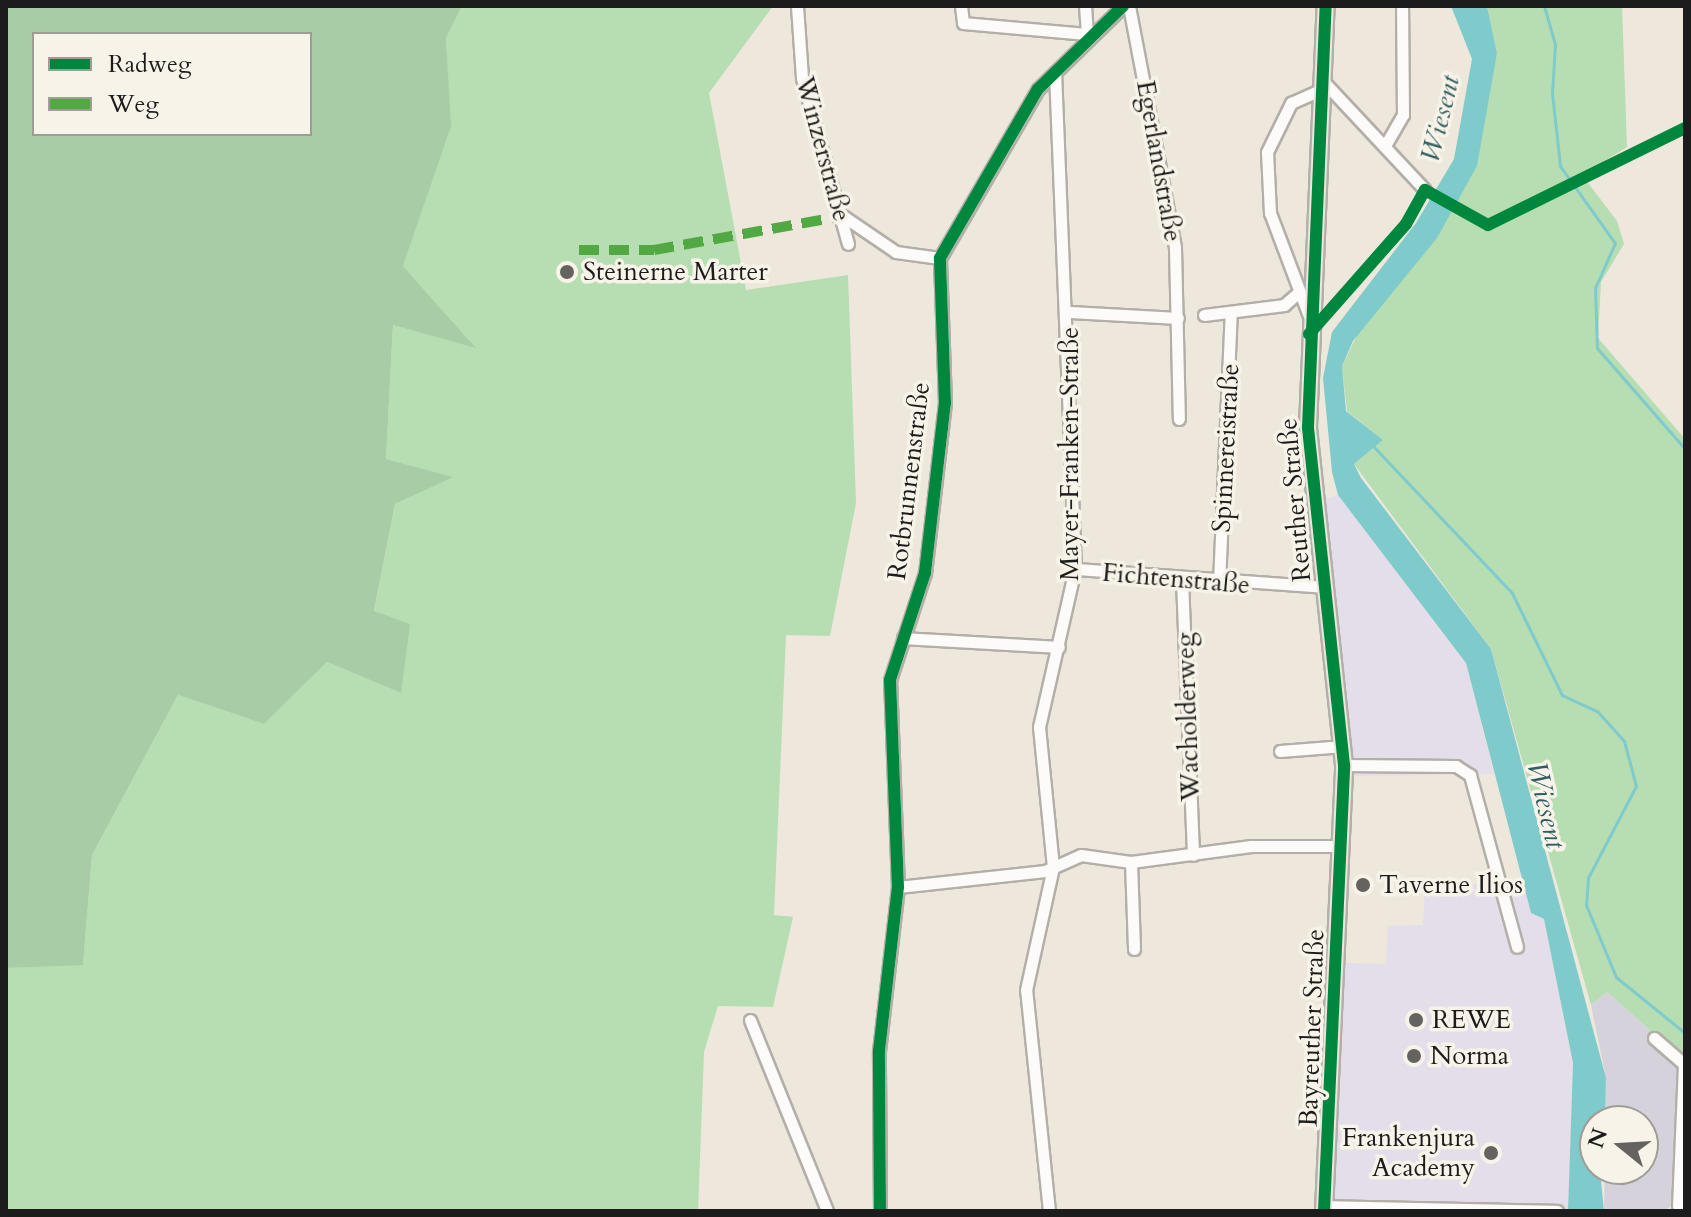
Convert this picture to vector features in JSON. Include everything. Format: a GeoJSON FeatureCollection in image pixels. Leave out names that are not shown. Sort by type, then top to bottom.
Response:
{"type":"FeatureCollection","features":[{"type":"Feature","properties":{"kind":"main road","name":"Reuther Straße"},"geometry":{"type":"LineString","coordinates":[[1326,6],[1309,316],[1308,427],[1344,746],[1340,846]]}},
{"type":"Feature","properties":{"kind":"main road","name":"Bayreuther Straße"},"geometry":{"type":"LineString","coordinates":[[1324,1208],[1340,846]]}},
{"type":"Feature","properties":{"kind":"street","name":"Winzerstraße"},"geometry":{"type":"LineString","coordinates":[[797,6],[802,78],[843,216],[848,244]]}},
{"type":"Feature","properties":{"kind":"street"},"geometry":{"type":"LineString","coordinates":[[961,6],[963,23],[1087,34]]}},
{"type":"Feature","properties":{"kind":"street"},"geometry":{"type":"LineString","coordinates":[[1085,6],[1087,34]]}},
{"type":"Feature","properties":{"kind":"street"},"geometry":{"type":"LineString","coordinates":[[843,216],[896,252],[940,258],[1055,72],[1087,34],[1126,6]]}},
{"type":"Feature","properties":{"kind":"street","name":"Egerlandstraße"},"geometry":{"type":"LineString","coordinates":[[1126,6],[1175,248],[1179,419]]}},
{"type":"Feature","properties":{"kind":"street"},"geometry":{"type":"LineString","coordinates":[[1386,144],[1403,115],[1402,6]]}},
{"type":"Feature","properties":{"kind":"street","name":"Mayer-Franken-Straße"},"geometry":{"type":"LineString","coordinates":[[1049,1211],[1026,990],[1053,867],[1039,727],[1075,569],[1070,312],[1055,72]]}},
{"type":"Feature","properties":{"kind":"street"},"geometry":{"type":"LineString","coordinates":[[1323,85],[1386,144],[1425,190]]}},
{"type":"Feature","properties":{"kind":"street","name":"Reuther Straße"},"geometry":{"type":"LineString","coordinates":[[1309,316],[1270,213],[1267,152],[1291,103],[1323,85]]}},
{"type":"Feature","properties":{"kind":"street","name":"Rotbrunnenstraße"},"geometry":{"type":"LineString","coordinates":[[880,1211],[879,1051],[898,887],[890,680],[925,573],[945,403],[940,258]]}},
{"type":"Feature","properties":{"kind":"street"},"geometry":{"type":"LineString","coordinates":[[1204,315],[1284,305],[1298,293]]}},
{"type":"Feature","properties":{"kind":"street"},"geometry":{"type":"LineString","coordinates":[[1070,312],[1178,318]]}},
{"type":"Feature","properties":{"kind":"street","name":"Spinnereistraße"},"geometry":{"type":"LineString","coordinates":[[1219,583],[1231,312]]}},
{"type":"Feature","properties":{"kind":"street","name":"Fichtenstraße"},"geometry":{"type":"LineString","coordinates":[[1075,569],[1219,583],[1324,587]]}},
{"type":"Feature","properties":{"kind":"street","name":"Wacholderweg"},"geometry":{"type":"LineString","coordinates":[[1182,580],[1193,855]]}},
{"type":"Feature","properties":{"kind":"street"},"geometry":{"type":"LineString","coordinates":[[903,638],[1059,647]]}},
{"type":"Feature","properties":{"kind":"street"},"geometry":{"type":"LineString","coordinates":[[1280,751],[1344,746]]}},
{"type":"Feature","properties":{"kind":"street"},"geometry":{"type":"LineString","coordinates":[[1344,765],[1456,766],[1470,775],[1517,947]]}},
{"type":"Feature","properties":{"kind":"street"},"geometry":{"type":"LineString","coordinates":[[898,887],[1053,867],[1081,855],[1131,862],[1340,846]]}},
{"type":"Feature","properties":{"kind":"street"},"geometry":{"type":"LineString","coordinates":[[1131,862],[1134,949]]}},
{"type":"Feature","properties":{"kind":"street"},"geometry":{"type":"LineString","coordinates":[[750,1020],[827,1211]]}},
{"type":"Feature","properties":{"kind":"street"},"geometry":{"type":"LineString","coordinates":[[1654,1038],[1684,1064],[1677,1209]]}},
{"type":"Feature","properties":{"kind":"street"},"geometry":{"type":"LineString","coordinates":[[1324,1208],[1557,1211]]}},
{"type":"Feature","properties":{"kind":"shaded area"},"geometry":{"type":"Polygon","coordinates":[[[1338,495],[1466,663],[1494,774],[1354,776],[1317,501],[1338,495]]]}},
{"type":"Feature","properties":{"kind":"shaded area"},"geometry":{"type":"Polygon","coordinates":[[[1523,883],[1531,913],[1544,919],[1573,1064],[1568,1211],[1326,1208],[1345,963],[1386,964],[1388,926],[1423,925],[1425,885],[1523,883]]]}},
{"type":"Feature","properties":{"kind":"shaded area"},"geometry":{"type":"Polygon","coordinates":[[[1607,992],[1685,1061],[1680,1201],[1663,1211],[1604,1211],[1605,1185],[1659,1185],[1659,1105],[1605,1105],[1606,1078],[1591,1005],[1607,992]]]}},
{"type":"Feature","properties":{"kind":"green space"},"geometry":{"type":"Polygon","coordinates":[[[6,6],[462,6],[446,38],[451,126],[403,266],[476,348],[393,325],[386,459],[453,477],[395,504],[374,611],[410,624],[401,693],[327,662],[264,724],[178,695],[92,855],[83,965],[6,968],[6,6]]]}},
{"type":"Feature","properties":{"kind":"green space"},"geometry":{"type":"Polygon","coordinates":[[[462,6],[773,6],[709,93],[746,290],[848,275],[856,503],[830,636],[786,635],[774,915],[793,917],[773,1007],[718,1006],[704,1052],[698,1211],[6,1211],[6,968],[83,964],[92,855],[178,695],[264,724],[327,662],[401,693],[374,612],[395,504],[451,477],[386,459],[393,325],[475,347],[403,266],[450,126],[446,38],[462,6]]]}},
{"type":"Feature","properties":{"kind":"green space"},"geometry":{"type":"Polygon","coordinates":[[[1487,6],[1622,6],[1627,147],[1582,175],[1617,221],[1624,244],[1601,282],[1598,338],[1685,439],[1685,1061],[1607,992],[1591,1005],[1491,649],[1354,464],[1383,440],[1347,411],[1342,366],[1363,323],[1437,238],[1497,53],[1487,6]]]}},
{"type":"Feature","properties":{"kind":"water"},"geometry":{"type":"Polygon","coordinates":[[[1451,6],[1487,6],[1497,53],[1477,166],[1437,238],[1353,341],[1342,366],[1346,411],[1383,440],[1354,464],[1361,478],[1491,649],[1606,1078],[1605,1105],[1579,1105],[1579,1185],[1601,1185],[1604,1211],[1568,1211],[1573,1063],[1544,919],[1531,913],[1466,663],[1338,495],[1332,472],[1323,378],[1332,332],[1416,223],[1454,159],[1472,59],[1451,6]]]}},
{"type":"Feature","properties":{"kind":"waterway"},"geometry":{"type":"LineString","coordinates":[[1544,6],[1555,44],[1552,93],[1560,166],[1615,243],[1595,288],[1597,348],[1685,449]]}},
{"type":"Feature","properties":{"kind":"waterway","name":"Wiesent"},"geometry":{"type":"LineString","coordinates":[[1374,447],[1512,593],[1562,695],[1598,712],[1624,741],[1636,786],[1588,878],[1586,905],[1616,977],[1685,1033]]}},
{"type":"Feature","properties":{"kind":"marked path"},"geometry":{"type":"LineString","coordinates":[[579,250],[654,250],[843,216]]}},
{"type":"Feature","properties":{"kind":"cycle path"},"geometry":{"type":"LineString","coordinates":[[880,1211],[879,1051],[898,887],[890,680],[925,573],[945,403],[940,258],[1038,89],[1123,6]]}},
{"type":"Feature","properties":{"kind":"cycle path"},"geometry":{"type":"LineString","coordinates":[[1324,1211],[1344,765],[1308,427],[1326,6]]}},
{"type":"Feature","properties":{"kind":"cycle path"},"geometry":{"type":"LineString","coordinates":[[1309,334],[1406,224],[1425,190],[1488,225],[1685,128]]}},
{"type":"Feature","properties":{"kind":"place","name":"Steinerne Marter"},"geometry":{"type":"Point","coordinates":[567,272]}},
{"type":"Feature","properties":{"kind":"place","name":"Taverne Ilios"},"geometry":{"type":"Point","coordinates":[1363,885]}},
{"type":"Feature","properties":{"kind":"place","name":"REWE"},"geometry":{"type":"Point","coordinates":[1416,1020]}},
{"type":"Feature","properties":{"kind":"place","name":"Norma"},"geometry":{"type":"Point","coordinates":[1414,1056]}},
{"type":"Feature","properties":{"kind":"place","name":"Frankenjura Academy"},"geometry":{"type":"Point","coordinates":[1491,1153]}}]}
